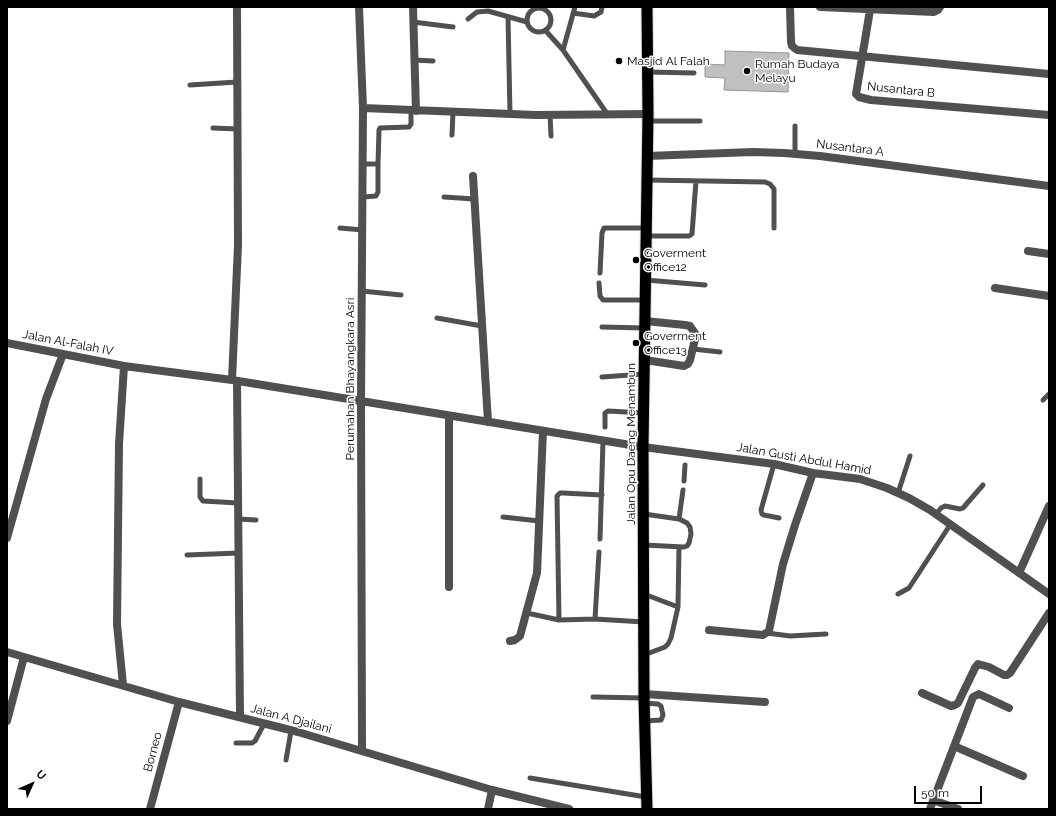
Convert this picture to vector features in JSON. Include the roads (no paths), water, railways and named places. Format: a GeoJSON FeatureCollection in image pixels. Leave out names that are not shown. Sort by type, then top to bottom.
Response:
{"type":"FeatureCollection","features":[{"type":"Feature","properties":{"kind":"highway","name":"Jalan Opu Daeng Menambun"},"geometry":{"type":"LineString","coordinates":[[647,7],[648,118],[643,447],[644,698],[647,809]]}},
{"type":"Feature","properties":{"kind":"street"},"geometry":{"type":"LineString","coordinates":[[237,7],[238,245],[235,381],[240,717]]}},
{"type":"Feature","properties":{"kind":"street","name":"Perumahan Bhayangkara Asri"},"geometry":{"type":"LineString","coordinates":[[359,7],[363,108],[361,402],[362,750]]}},
{"type":"Feature","properties":{"kind":"street"},"geometry":{"type":"LineString","coordinates":[[413,7],[413,111]]}},
{"type":"Feature","properties":{"kind":"street"},"geometry":{"type":"LineString","coordinates":[[790,7],[792,46],[801,50],[1049,74]]}},
{"type":"Feature","properties":{"kind":"street"},"geometry":{"type":"LineString","coordinates":[[820,7],[934,12],[940,7]]}},
{"type":"Feature","properties":{"kind":"street"},"geometry":{"type":"LineString","coordinates":[[862,57],[870,10]]}},
{"type":"Feature","properties":{"kind":"street","name":"Nusantara B"},"geometry":{"type":"LineString","coordinates":[[862,57],[856,94],[861,98],[1049,115]]}},
{"type":"Feature","properties":{"kind":"street"},"geometry":{"type":"LineString","coordinates":[[363,108],[510,114],[608,115],[648,118]]}},
{"type":"Feature","properties":{"kind":"street","name":"Nusantara A"},"geometry":{"type":"LineString","coordinates":[[647,156],[753,152],[795,154],[1049,186]]}},
{"type":"Feature","properties":{"kind":"street"},"geometry":{"type":"LineString","coordinates":[[473,176],[488,422]]}},
{"type":"Feature","properties":{"kind":"street"},"geometry":{"type":"LineString","coordinates":[[1028,251],[1049,254]]}},
{"type":"Feature","properties":{"kind":"street"},"geometry":{"type":"LineString","coordinates":[[995,288],[1049,296]]}},
{"type":"Feature","properties":{"kind":"street"},"geometry":{"type":"LineString","coordinates":[[645,325],[690,326],[696,335],[690,360],[688,364],[684,366],[645,360]]}},
{"type":"Feature","properties":{"kind":"street","name":"Jalan Al-Falah IV"},"geometry":{"type":"LineString","coordinates":[[7,343],[124,366],[235,381],[361,402]]}},
{"type":"Feature","properties":{"kind":"street"},"geometry":{"type":"LineString","coordinates":[[7,538],[46,399],[63,354]]}},
{"type":"Feature","properties":{"kind":"street"},"geometry":{"type":"LineString","coordinates":[[123,685],[117,616],[119,444],[124,366]]}},
{"type":"Feature","properties":{"kind":"street","name":"Jalan Gusti Abdul Hamid"},"geometry":{"type":"LineString","coordinates":[[361,402],[603,441],[774,464],[813,473],[860,479],[898,493],[936,514],[1049,594]]}},
{"type":"Feature","properties":{"kind":"street"},"geometry":{"type":"LineString","coordinates":[[449,416],[449,588]]}},
{"type":"Feature","properties":{"kind":"street"},"geometry":{"type":"LineString","coordinates":[[510,641],[515,640],[520,636],[537,573],[543,431]]}},
{"type":"Feature","properties":{"kind":"street"},"geometry":{"type":"LineString","coordinates":[[709,630],[763,635],[767,633],[770,628],[776,593],[785,558],[813,473]]}},
{"type":"Feature","properties":{"kind":"street"},"geometry":{"type":"LineString","coordinates":[[1019,572],[1049,506]]}},
{"type":"Feature","properties":{"kind":"street"},"geometry":{"type":"LineString","coordinates":[[922,693],[951,706],[958,703],[974,668],[978,664],[1007,675],[1010,673],[1049,613]]}},
{"type":"Feature","properties":{"kind":"street","name":"Jalan A Djailani"},"geometry":{"type":"LineString","coordinates":[[7,652],[179,702],[362,750],[544,806],[569,809]]}},
{"type":"Feature","properties":{"kind":"street"},"geometry":{"type":"LineString","coordinates":[[7,721],[24,657]]}},
{"type":"Feature","properties":{"kind":"street"},"geometry":{"type":"LineString","coordinates":[[930,809],[970,702],[976,694],[1009,708]]}},
{"type":"Feature","properties":{"kind":"street"},"geometry":{"type":"LineString","coordinates":[[644,698],[765,702]]}},
{"type":"Feature","properties":{"kind":"street","name":"Borneo"},"geometry":{"type":"LineString","coordinates":[[150,809],[179,702]]}},
{"type":"Feature","properties":{"kind":"street"},"geometry":{"type":"LineString","coordinates":[[954,746],[1023,776]]}},
{"type":"Feature","properties":{"kind":"street"},"geometry":{"type":"LineString","coordinates":[[488,809],[492,790]]}},
{"type":"Feature","properties":{"kind":"street"},"geometry":{"type":"LineString","coordinates":[[933,800],[958,809]]}},
{"type":"Feature","properties":{"kind":"lane"},"geometry":{"type":"LineString","coordinates":[[563,50],[575,7]]}},
{"type":"Feature","properties":{"kind":"lane"},"geometry":{"type":"LineString","coordinates":[[573,13],[594,16],[601,12],[602,7]]}},
{"type":"Feature","properties":{"kind":"lane"},"geometry":{"type":"LineString","coordinates":[[537,8],[543,9],[548,14],[550,20],[549,26],[545,30],[537,32],[531,29],[527,22],[527,17],[531,11],[537,8]]}},
{"type":"Feature","properties":{"kind":"lane"},"geometry":{"type":"LineString","coordinates":[[468,19],[477,12],[488,11],[527,22]]}},
{"type":"Feature","properties":{"kind":"lane"},"geometry":{"type":"LineString","coordinates":[[508,17],[510,114]]}},
{"type":"Feature","properties":{"kind":"lane"},"geometry":{"type":"LineString","coordinates":[[413,22],[453,27]]}},
{"type":"Feature","properties":{"kind":"lane"},"geometry":{"type":"LineString","coordinates":[[545,30],[563,50],[608,115]]}},
{"type":"Feature","properties":{"kind":"lane"},"geometry":{"type":"LineString","coordinates":[[414,60],[433,61]]}},
{"type":"Feature","properties":{"kind":"lane"},"geometry":{"type":"LineString","coordinates":[[648,72],[694,73]]}},
{"type":"Feature","properties":{"kind":"lane"},"geometry":{"type":"LineString","coordinates":[[190,85],[237,82]]}},
{"type":"Feature","properties":{"kind":"lane"},"geometry":{"type":"LineString","coordinates":[[363,196],[373,197],[378,195],[380,128],[409,127],[411,124],[413,111]]}},
{"type":"Feature","properties":{"kind":"lane"},"geometry":{"type":"LineString","coordinates":[[452,135],[453,112]]}},
{"type":"Feature","properties":{"kind":"lane"},"geometry":{"type":"LineString","coordinates":[[550,115],[550,136]]}},
{"type":"Feature","properties":{"kind":"lane"},"geometry":{"type":"LineString","coordinates":[[648,118],[700,121]]}},
{"type":"Feature","properties":{"kind":"lane"},"geometry":{"type":"LineString","coordinates":[[795,126],[795,154]]}},
{"type":"Feature","properties":{"kind":"lane"},"geometry":{"type":"LineString","coordinates":[[212,128],[238,129]]}},
{"type":"Feature","properties":{"kind":"lane"},"geometry":{"type":"LineString","coordinates":[[363,164],[378,164]]}},
{"type":"Feature","properties":{"kind":"lane"},"geometry":{"type":"LineString","coordinates":[[647,180],[765,182],[770,184],[774,189],[774,228]]}},
{"type":"Feature","properties":{"kind":"lane"},"geometry":{"type":"LineString","coordinates":[[600,273],[602,233],[604,228],[689,236],[692,234],[696,181]]}},
{"type":"Feature","properties":{"kind":"lane"},"geometry":{"type":"LineString","coordinates":[[444,197],[474,199]]}},
{"type":"Feature","properties":{"kind":"lane"},"geometry":{"type":"LineString","coordinates":[[340,228],[363,230]]}},
{"type":"Feature","properties":{"kind":"lane"},"geometry":{"type":"LineString","coordinates":[[646,280],[705,285]]}},
{"type":"Feature","properties":{"kind":"lane"},"geometry":{"type":"LineString","coordinates":[[599,283],[600,296],[603,300],[646,300]]}},
{"type":"Feature","properties":{"kind":"lane"},"geometry":{"type":"LineString","coordinates":[[362,291],[401,295]]}},
{"type":"Feature","properties":{"kind":"lane"},"geometry":{"type":"LineString","coordinates":[[437,318],[482,326]]}},
{"type":"Feature","properties":{"kind":"lane"},"geometry":{"type":"LineString","coordinates":[[602,327],[645,325]]}},
{"type":"Feature","properties":{"kind":"lane"},"geometry":{"type":"LineString","coordinates":[[693,349],[720,352]]}},
{"type":"Feature","properties":{"kind":"lane"},"geometry":{"type":"LineString","coordinates":[[602,377],[644,374]]}},
{"type":"Feature","properties":{"kind":"lane"},"geometry":{"type":"LineString","coordinates":[[1043,400],[1049,394]]}},
{"type":"Feature","properties":{"kind":"lane"},"geometry":{"type":"LineString","coordinates":[[605,427],[605,413],[608,411],[644,413]]}},
{"type":"Feature","properties":{"kind":"lane"},"geometry":{"type":"LineString","coordinates":[[600,539],[603,441]]}},
{"type":"Feature","properties":{"kind":"lane"},"geometry":{"type":"LineString","coordinates":[[898,493],[910,456]]}},
{"type":"Feature","properties":{"kind":"lane"},"geometry":{"type":"LineString","coordinates":[[774,464],[761,510],[762,514],[764,515],[779,518]]}},
{"type":"Feature","properties":{"kind":"lane"},"geometry":{"type":"LineString","coordinates":[[684,481],[685,465]]}},
{"type":"Feature","properties":{"kind":"lane"},"geometry":{"type":"LineString","coordinates":[[200,479],[200,497],[203,501],[238,503]]}},
{"type":"Feature","properties":{"kind":"lane"},"geometry":{"type":"LineString","coordinates":[[936,514],[945,506],[960,509],[963,508],[983,485]]}},
{"type":"Feature","properties":{"kind":"lane"},"geometry":{"type":"LineString","coordinates":[[680,519],[683,490]]}},
{"type":"Feature","properties":{"kind":"lane"},"geometry":{"type":"LineString","coordinates":[[559,620],[557,496],[560,493],[602,495]]}},
{"type":"Feature","properties":{"kind":"lane"},"geometry":{"type":"LineString","coordinates":[[644,514],[680,519],[687,523],[690,527],[691,534],[687,546],[644,545]]}},
{"type":"Feature","properties":{"kind":"lane"},"geometry":{"type":"LineString","coordinates":[[503,517],[539,521]]}},
{"type":"Feature","properties":{"kind":"lane"},"geometry":{"type":"LineString","coordinates":[[238,519],[256,520]]}},
{"type":"Feature","properties":{"kind":"lane"},"geometry":{"type":"LineString","coordinates":[[898,594],[909,588],[950,525]]}},
{"type":"Feature","properties":{"kind":"lane"},"geometry":{"type":"LineString","coordinates":[[644,655],[665,647],[671,638],[678,606],[679,547]]}},
{"type":"Feature","properties":{"kind":"lane"},"geometry":{"type":"LineString","coordinates":[[595,619],[599,552]]}},
{"type":"Feature","properties":{"kind":"lane"},"geometry":{"type":"LineString","coordinates":[[187,555],[238,553]]}},
{"type":"Feature","properties":{"kind":"lane"},"geometry":{"type":"LineString","coordinates":[[644,594],[678,606]]}},
{"type":"Feature","properties":{"kind":"lane"},"geometry":{"type":"LineString","coordinates":[[527,613],[559,620],[595,619],[644,622]]}},
{"type":"Feature","properties":{"kind":"lane"},"geometry":{"type":"LineString","coordinates":[[767,633],[795,636],[826,634]]}},
{"type":"Feature","properties":{"kind":"lane"},"geometry":{"type":"LineString","coordinates":[[593,698],[644,698],[661,706],[663,715],[660,720],[645,721]]}},
{"type":"Feature","properties":{"kind":"lane"},"geometry":{"type":"LineString","coordinates":[[236,743],[252,743],[255,741],[264,724]]}},
{"type":"Feature","properties":{"kind":"lane"},"geometry":{"type":"LineString","coordinates":[[286,760],[291,731]]}},
{"type":"Feature","properties":{"kind":"lane"},"geometry":{"type":"LineString","coordinates":[[530,778],[646,797]]}},
{"type":"Feature","properties":{"kind":"place","name":"Masjid Al Falah"},"geometry":{"type":"Point","coordinates":[619,61]}},
{"type":"Feature","properties":{"kind":"place","name":"Rumah Budaya Melayu"},"geometry":{"type":"Point","coordinates":[747,71]}},
{"type":"Feature","properties":{"kind":"place","name":"Goverment Office12"},"geometry":{"type":"Point","coordinates":[636,260]}},
{"type":"Feature","properties":{"kind":"place","name":"Goverment Office13"},"geometry":{"type":"Point","coordinates":[636,343]}}]}
